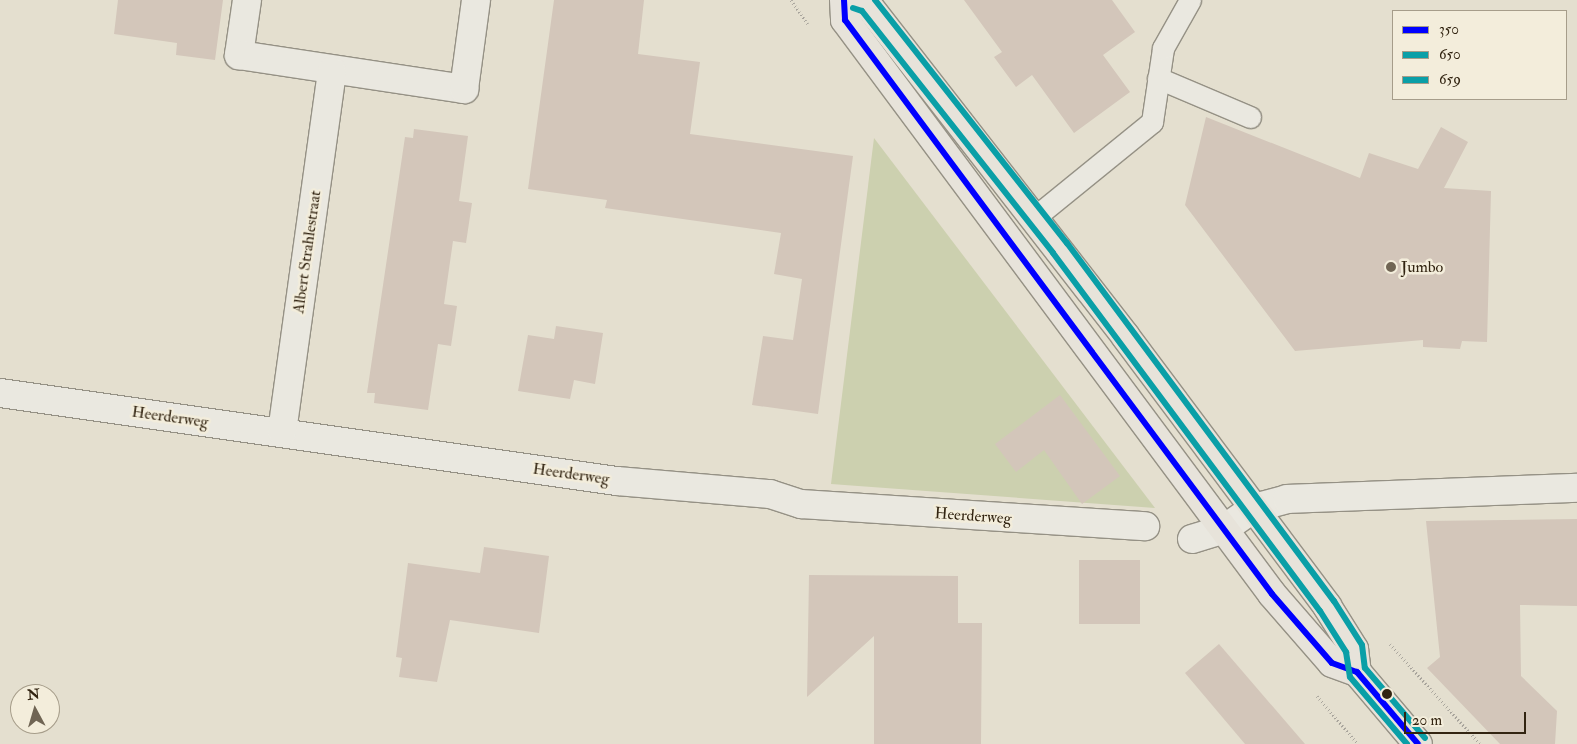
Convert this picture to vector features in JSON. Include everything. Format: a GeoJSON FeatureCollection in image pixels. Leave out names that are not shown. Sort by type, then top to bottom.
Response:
{"type":"FeatureCollection","features":[{"type":"Feature","properties":{"kind":"main road"},"geometry":{"type":"LineString","coordinates":[[844,0],[845,20],[1224,529],[1311,641],[1332,663],[1357,672],[1418,744]]}},
{"type":"Feature","properties":{"kind":"main road"},"geometry":{"type":"LineString","coordinates":[[856,0],[867,4],[1035,216],[1254,508],[1327,606],[1354,649],[1357,672]]}},
{"type":"Feature","properties":{"kind":"street"},"geometry":{"type":"LineString","coordinates":[[247,0],[239,55],[332,71],[464,89],[476,0]]}},
{"type":"Feature","properties":{"kind":"street","name":"Albert Strahlestraat"},"geometry":{"type":"LineString","coordinates":[[282,432],[332,71]]}},
{"type":"Feature","properties":{"kind":"street","name":"Heerderweg"},"geometry":{"type":"LineString","coordinates":[[0,393],[618,481],[770,494],[801,504],[1145,526]]}},
{"type":"Feature","properties":{"kind":"street"},"geometry":{"type":"LineString","coordinates":[[1188,542],[1224,529],[1254,508],[1287,499],[1577,488]]}},
{"type":"Feature","properties":{"kind":"lane"},"geometry":{"type":"LineString","coordinates":[[1035,216],[1152,122],[1163,48],[1190,0]]}},
{"type":"Feature","properties":{"kind":"lane"},"geometry":{"type":"LineString","coordinates":[[1158,78],[1250,117]]}},
{"type":"Feature","properties":{"kind":"path"},"geometry":{"type":"LineString","coordinates":[[1386,638],[1480,744]]}},
{"type":"Feature","properties":{"kind":"green space"},"geometry":{"type":"Polygon","coordinates":[[[874,138],[1155,508],[831,484],[874,138]]]}},
{"type":"Feature","properties":{"kind":"building"},"geometry":{"type":"Polygon","coordinates":[[[118,0],[223,0],[215,60],[176,55],[177,43],[114,34],[118,0]]]}},
{"type":"Feature","properties":{"kind":"building"},"geometry":{"type":"Polygon","coordinates":[[[554,0],[644,0],[638,54],[700,62],[690,134],[853,156],[818,414],[752,405],[763,336],[793,340],[802,279],[774,274],[781,233],[605,208],[607,200],[528,189],[554,0]]]}},
{"type":"Feature","properties":{"kind":"building"},"geometry":{"type":"Polygon","coordinates":[[[964,0],[1112,0],[1135,32],[1103,55],[1130,92],[1074,133],[1032,75],[1016,87],[994,57],[1002,52],[964,0]]]}},
{"type":"Feature","properties":{"kind":"building"},"geometry":{"type":"Polygon","coordinates":[[[1206,117],[1360,178],[1369,153],[1418,169],[1441,127],[1468,142],[1444,188],[1491,191],[1487,342],[1462,341],[1460,349],[1423,347],[1423,340],[1295,351],[1185,205],[1206,117]]]}},
{"type":"Feature","properties":{"kind":"building"},"geometry":{"type":"Polygon","coordinates":[[[414,129],[468,136],[459,201],[472,203],[466,243],[453,241],[444,304],[457,306],[451,346],[438,344],[428,410],[374,403],[375,393],[367,393],[405,137],[413,138],[414,129]]]}},
{"type":"Feature","properties":{"kind":"building"},"geometry":{"type":"Polygon","coordinates":[[[556,326],[603,333],[595,384],[574,380],[570,399],[518,391],[528,335],[554,339],[556,326]]]}},
{"type":"Feature","properties":{"kind":"building"},"geometry":{"type":"Polygon","coordinates":[[[1060,395],[1120,476],[1082,504],[1044,450],[1016,472],[995,444],[1060,395]]]}},
{"type":"Feature","properties":{"kind":"building"},"geometry":{"type":"Polygon","coordinates":[[[1577,519],[1577,606],[1520,605],[1521,676],[1557,711],[1555,744],[1500,744],[1427,668],[1440,657],[1426,521],[1577,519]]]}},
{"type":"Feature","properties":{"kind":"building"},"geometry":{"type":"Polygon","coordinates":[[[484,547],[549,556],[539,633],[450,620],[437,682],[399,677],[402,658],[396,657],[408,563],[480,573],[484,547]]]}},
{"type":"Feature","properties":{"kind":"building"},"geometry":{"type":"Polygon","coordinates":[[[1079,560],[1140,560],[1140,624],[1079,624],[1079,560]]]}},
{"type":"Feature","properties":{"kind":"building"},"geometry":{"type":"Polygon","coordinates":[[[809,575],[958,576],[958,623],[982,623],[981,744],[874,744],[874,636],[807,697],[809,575]]]}},
{"type":"Feature","properties":{"kind":"building"},"geometry":{"type":"Polygon","coordinates":[[[1219,644],[1305,744],[1245,744],[1185,673],[1219,644]]]}},
{"type":"Feature","properties":{"kind":"transit line","name":"350"},"geometry":{"type":"LineString","coordinates":[[844,0],[845,20],[1272,594],[1332,663],[1357,672],[1418,744]]}},
{"type":"Feature","properties":{"kind":"transit line","name":"659"},"geometry":{"type":"LineString","coordinates":[[875,0],[1067,243],[1334,601],[1362,645],[1365,668],[1425,738]]}},
{"type":"Feature","properties":{"kind":"transit line","name":"650"},"geometry":{"type":"LineString","coordinates":[[853,8],[862,11],[1053,253],[1320,611],[1346,652],[1350,677],[1407,744]]}},
{"type":"Feature","properties":{"kind":"place","name":"Jumbo"},"geometry":{"type":"Point","coordinates":[1391,267]}}]}
